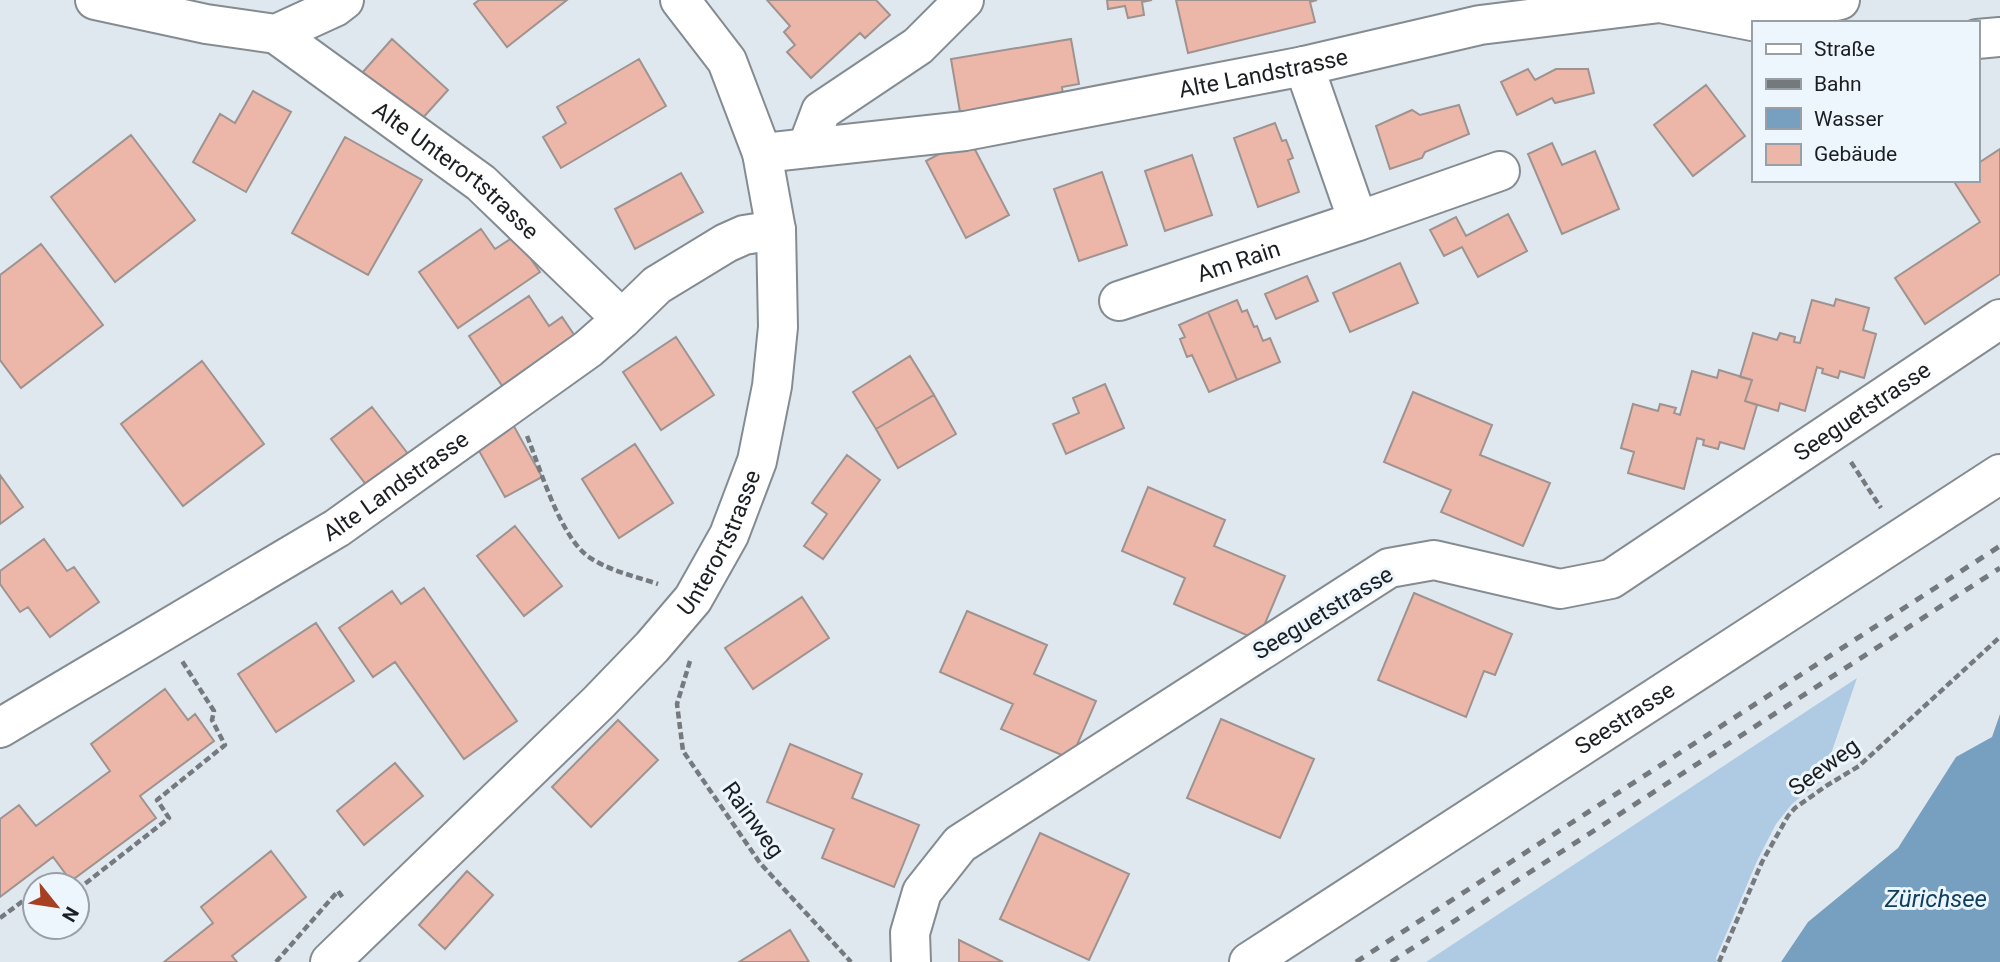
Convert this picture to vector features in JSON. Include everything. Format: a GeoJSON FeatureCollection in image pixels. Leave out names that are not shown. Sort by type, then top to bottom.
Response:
{"type":"FeatureCollection","features":[{"type":"Feature","properties":{"kind":"street"},"geometry":{"type":"LineString","coordinates":[[95,0],[206,24],[276,34],[335,7],[344,0]]}},
{"type":"Feature","properties":{"kind":"street","name":"Unterortstrasse"},"geometry":{"type":"LineString","coordinates":[[330,962],[599,702],[693,599],[729,536],[757,461],[772,386],[778,327],[776,230],[762,153],[727,61],[680,0]]}},
{"type":"Feature","properties":{"kind":"street"},"geometry":{"type":"LineString","coordinates":[[807,148],[821,111],[918,46],[964,0]]}},
{"type":"Feature","properties":{"kind":"street"},"geometry":{"type":"LineString","coordinates":[[1660,2],[1796,10],[1840,0]]}},
{"type":"Feature","properties":{"kind":"street","name":"Alte Landstrasse"},"geometry":{"type":"LineString","coordinates":[[762,153],[965,131],[1304,66],[1480,25],[1660,2],[1752,21]]}},
{"type":"Feature","properties":{"kind":"street","name":"Alte Unterortstrasse"},"geometry":{"type":"LineString","coordinates":[[276,34],[481,183],[622,320]]}},
{"type":"Feature","properties":{"kind":"street"},"geometry":{"type":"LineString","coordinates":[[1979,39],[2000,37]]}},
{"type":"Feature","properties":{"kind":"street"},"geometry":{"type":"LineString","coordinates":[[1304,66],[1358,221]]}},
{"type":"Feature","properties":{"kind":"street","name":"Am Rain"},"geometry":{"type":"LineString","coordinates":[[1119,301],[1500,171]]}},
{"type":"Feature","properties":{"kind":"street","name":"Alte Landstrasse"},"geometry":{"type":"LineString","coordinates":[[0,728],[337,528],[588,349],[622,320],[656,285],[726,243],[744,235],[776,230]]}},
{"type":"Feature","properties":{"kind":"street","name":"Seeguetstrasse"},"geometry":{"type":"LineString","coordinates":[[911,962],[910,933],[922,892],[960,844],[1389,568],[1434,560],[1560,589],[1611,579],[2000,319]]}},
{"type":"Feature","properties":{"kind":"street","name":"Seestrasse"},"geometry":{"type":"LineString","coordinates":[[1249,962],[2000,474]]}},
{"type":"Feature","properties":{"kind":"path"},"geometry":{"type":"LineString","coordinates":[[513,402],[570,537],[589,558],[621,574],[653,582]]}},
{"type":"Feature","properties":{"kind":"path"},"geometry":{"type":"LineString","coordinates":[[1854,466],[1885,514]]}},
{"type":"Feature","properties":{"kind":"path","name":"Seeweg"},"geometry":{"type":"LineString","coordinates":[[1719,962],[1762,862],[1788,816],[1826,786],[1859,766],[2000,637]]}},
{"type":"Feature","properties":{"kind":"path"},"geometry":{"type":"LineString","coordinates":[[91,879],[169,818],[157,800],[225,745],[212,720],[214,712],[182,661]]}},
{"type":"Feature","properties":{"kind":"path","name":"Rainweg"},"geometry":{"type":"LineString","coordinates":[[686,675],[677,704],[683,751],[760,863],[851,962]]}},
{"type":"Feature","properties":{"kind":"path"},"geometry":{"type":"LineString","coordinates":[[276,962],[338,891]]}},
{"type":"Feature","properties":{"kind":"path"},"geometry":{"type":"LineString","coordinates":[[0,918],[21,902]]}},
{"type":"Feature","properties":{"kind":"shaded area"},"geometry":{"type":"Polygon","coordinates":[[[1857,678],[1822,780],[1792,804],[1776,824],[1757,861],[1716,958],[1717,962],[1426,962],[1857,678]]]}},
{"type":"Feature","properties":{"kind":"water","name":"Zürichsee"},"geometry":{"type":"Polygon","coordinates":[[[2000,714],[2000,962],[1781,962],[1808,922],[1898,848],[1956,757],[1992,737],[2000,714]]]}},
{"type":"Feature","properties":{"kind":"building"},"geometry":{"type":"Polygon","coordinates":[[[479,0],[567,0],[507,47],[474,4],[479,0]]]}},
{"type":"Feature","properties":{"kind":"building"},"geometry":{"type":"Polygon","coordinates":[[[767,0],[876,0],[890,15],[865,38],[860,33],[811,78],[787,52],[795,45],[784,32],[790,26],[767,0]]]}},
{"type":"Feature","properties":{"kind":"building"},"geometry":{"type":"Polygon","coordinates":[[[1107,0],[1152,0],[1142,2],[1144,15],[1128,18],[1125,6],[1108,9],[1107,0]]]}},
{"type":"Feature","properties":{"kind":"building"},"geometry":{"type":"Polygon","coordinates":[[[1176,0],[1317,0],[1310,2],[1315,22],[1188,53],[1176,0]]]}},
{"type":"Feature","properties":{"kind":"building"},"geometry":{"type":"Polygon","coordinates":[[[392,39],[448,90],[411,131],[355,81],[392,39]]]}},
{"type":"Feature","properties":{"kind":"building"},"geometry":{"type":"Polygon","coordinates":[[[1071,39],[1079,84],[1062,87],[1063,95],[960,112],[951,59],[1071,39]]]}},
{"type":"Feature","properties":{"kind":"building"},"geometry":{"type":"Polygon","coordinates":[[[639,59],[666,106],[561,168],[543,137],[566,123],[557,107],[639,59]]]}},
{"type":"Feature","properties":{"kind":"building"},"geometry":{"type":"Polygon","coordinates":[[[1528,69],[1535,80],[1556,69],[1588,69],[1594,93],[1555,103],[1552,98],[1517,115],[1501,82],[1528,69]]]}},
{"type":"Feature","properties":{"kind":"building"},"geometry":{"type":"Polygon","coordinates":[[[1706,85],[1745,136],[1693,176],[1654,125],[1706,85]]]}},
{"type":"Feature","properties":{"kind":"building"},"geometry":{"type":"Polygon","coordinates":[[[253,91],[291,112],[246,192],[193,162],[220,114],[235,123],[253,91]]]}},
{"type":"Feature","properties":{"kind":"building"},"geometry":{"type":"Polygon","coordinates":[[[1459,105],[1469,134],[1425,152],[1422,158],[1390,169],[1376,126],[1412,110],[1420,115],[1459,105]]]}},
{"type":"Feature","properties":{"kind":"building"},"geometry":{"type":"Polygon","coordinates":[[[1275,123],[1293,158],[1288,160],[1299,192],[1258,207],[1234,138],[1275,123]]]}},
{"type":"Feature","properties":{"kind":"building"},"geometry":{"type":"Polygon","coordinates":[[[131,135],[195,220],[115,282],[51,197],[131,135]]]}},
{"type":"Feature","properties":{"kind":"building"},"geometry":{"type":"Polygon","coordinates":[[[345,137],[422,180],[368,275],[292,233],[345,137]]]}},
{"type":"Feature","properties":{"kind":"building"},"geometry":{"type":"Polygon","coordinates":[[[969,138],[1009,215],[966,238],[926,161],[969,138]]]}},
{"type":"Feature","properties":{"kind":"building"},"geometry":{"type":"Polygon","coordinates":[[[1552,143],[1562,165],[1595,151],[1619,209],[1562,234],[1528,154],[1552,143]]]}},
{"type":"Feature","properties":{"kind":"building"},"geometry":{"type":"Polygon","coordinates":[[[2000,149],[2000,274],[1925,324],[1895,278],[1980,222],[1954,182],[1979,182],[1979,163],[2000,149]]]}},
{"type":"Feature","properties":{"kind":"building"},"geometry":{"type":"Polygon","coordinates":[[[1192,155],[1212,215],[1165,231],[1145,171],[1192,155]]]}},
{"type":"Feature","properties":{"kind":"building"},"geometry":{"type":"Polygon","coordinates":[[[1102,172],[1127,245],[1079,261],[1054,189],[1102,172]]]}},
{"type":"Feature","properties":{"kind":"building"},"geometry":{"type":"Polygon","coordinates":[[[681,173],[703,212],[635,249],[615,209],[681,173]]]}},
{"type":"Feature","properties":{"kind":"building"},"geometry":{"type":"Polygon","coordinates":[[[1508,214],[1527,251],[1478,277],[1462,247],[1444,256],[1430,230],[1456,217],[1466,236],[1508,214]]]}},
{"type":"Feature","properties":{"kind":"building"},"geometry":{"type":"Polygon","coordinates":[[[481,229],[495,249],[515,236],[540,272],[458,328],[419,272],[481,229]]]}},
{"type":"Feature","properties":{"kind":"building"},"geometry":{"type":"Polygon","coordinates":[[[41,244],[103,325],[21,388],[0,360],[0,275],[41,244]]]}},
{"type":"Feature","properties":{"kind":"building"},"geometry":{"type":"Polygon","coordinates":[[[1400,263],[1418,303],[1350,332],[1333,293],[1400,263]]]}},
{"type":"Feature","properties":{"kind":"building"},"geometry":{"type":"Polygon","coordinates":[[[1307,276],[1318,301],[1276,319],[1265,294],[1307,276]]]}},
{"type":"Feature","properties":{"kind":"building"},"geometry":{"type":"Polygon","coordinates":[[[529,296],[549,326],[562,317],[579,342],[507,393],[469,336],[529,296]]]}},
{"type":"Feature","properties":{"kind":"building"},"geometry":{"type":"Polygon","coordinates":[[[1836,299],[1869,308],[1863,330],[1876,334],[1864,378],[1840,371],[1838,378],[1822,373],[1823,369],[1817,367],[1805,411],[1780,403],[1778,411],[1745,401],[1752,380],[1740,377],[1753,333],[1777,340],[1780,333],[1795,337],[1794,342],[1800,343],[1812,300],[1834,306],[1836,299]]]}},
{"type":"Feature","properties":{"kind":"building"},"geometry":{"type":"Polygon","coordinates":[[[1237,300],[1242,312],[1247,310],[1263,341],[1270,338],[1280,362],[1237,380],[1208,312],[1237,300]]]}},
{"type":"Feature","properties":{"kind":"building"},"geometry":{"type":"Polygon","coordinates":[[[1208,312],[1237,380],[1209,392],[1192,355],[1187,357],[1180,339],[1185,337],[1179,325],[1208,312]]]}},
{"type":"Feature","properties":{"kind":"building"},"geometry":{"type":"Polygon","coordinates":[[[676,337],[714,395],[661,430],[623,372],[676,337]]]}},
{"type":"Feature","properties":{"kind":"building"},"geometry":{"type":"Polygon","coordinates":[[[910,356],[934,395],[876,429],[853,392],[910,356]]]}},
{"type":"Feature","properties":{"kind":"building"},"geometry":{"type":"Polygon","coordinates":[[[202,361],[264,444],[183,506],[121,424],[202,361]]]}},
{"type":"Feature","properties":{"kind":"building"},"geometry":{"type":"Polygon","coordinates":[[[1719,370],[1752,380],[1745,401],[1757,405],[1744,449],[1720,442],[1718,449],[1703,445],[1704,440],[1697,438],[1684,489],[1628,473],[1634,452],[1621,448],[1633,404],[1658,411],[1660,404],[1676,408],[1674,413],[1680,415],[1692,371],[1717,378],[1719,370]]]}},
{"type":"Feature","properties":{"kind":"building"},"geometry":{"type":"Polygon","coordinates":[[[1105,384],[1124,428],[1066,454],[1053,424],[1079,413],[1073,398],[1105,384]]]}},
{"type":"Feature","properties":{"kind":"building"},"geometry":{"type":"Polygon","coordinates":[[[1413,392],[1492,425],[1480,455],[1550,483],[1523,546],[1441,512],[1451,490],[1384,462],[1413,392]]]}},
{"type":"Feature","properties":{"kind":"building"},"geometry":{"type":"Polygon","coordinates":[[[934,395],[956,434],[898,468],[876,429],[934,395]]]}},
{"type":"Feature","properties":{"kind":"building"},"geometry":{"type":"Polygon","coordinates":[[[372,407],[412,459],[371,491],[331,439],[372,407]]]}},
{"type":"Feature","properties":{"kind":"building"},"geometry":{"type":"Polygon","coordinates":[[[511,421],[542,477],[505,497],[474,442],[511,421]]]}},
{"type":"Feature","properties":{"kind":"building"},"geometry":{"type":"Polygon","coordinates":[[[635,444],[673,503],[619,538],[582,479],[635,444]]]}},
{"type":"Feature","properties":{"kind":"building"},"geometry":{"type":"Polygon","coordinates":[[[847,455],[880,480],[823,559],[804,546],[827,514],[812,503],[847,455]]]}},
{"type":"Feature","properties":{"kind":"building"},"geometry":{"type":"Polygon","coordinates":[[[0,475],[23,507],[0,524],[0,475]]]}},
{"type":"Feature","properties":{"kind":"building"},"geometry":{"type":"Polygon","coordinates":[[[1148,487],[1225,520],[1214,546],[1285,576],[1258,640],[1174,604],[1185,578],[1122,551],[1148,487]]]}},
{"type":"Feature","properties":{"kind":"building"},"geometry":{"type":"Polygon","coordinates":[[[515,526],[562,586],[524,616],[477,556],[515,526]]]}},
{"type":"Feature","properties":{"kind":"building"},"geometry":{"type":"Polygon","coordinates":[[[44,539],[67,571],[74,567],[99,602],[50,637],[28,607],[20,612],[0,584],[0,571],[44,539]]]}},
{"type":"Feature","properties":{"kind":"building"},"geometry":{"type":"Polygon","coordinates":[[[424,588],[517,721],[464,759],[395,662],[373,677],[339,628],[392,591],[401,604],[424,588]]]}},
{"type":"Feature","properties":{"kind":"building"},"geometry":{"type":"Polygon","coordinates":[[[1414,593],[1512,634],[1495,675],[1484,671],[1466,717],[1378,680],[1414,593]]]}},
{"type":"Feature","properties":{"kind":"building"},"geometry":{"type":"Polygon","coordinates":[[[802,597],[829,638],[753,689],[725,648],[802,597]]]}},
{"type":"Feature","properties":{"kind":"building"},"geometry":{"type":"Polygon","coordinates":[[[967,611],[1047,645],[1034,674],[1096,701],[1071,759],[1001,729],[1013,704],[940,672],[967,611]]]}},
{"type":"Feature","properties":{"kind":"building"},"geometry":{"type":"Polygon","coordinates":[[[316,623],[354,681],[276,732],[238,674],[316,623]]]}},
{"type":"Feature","properties":{"kind":"building"},"geometry":{"type":"Polygon","coordinates":[[[165,689],[188,720],[195,714],[214,741],[140,796],[156,818],[84,871],[64,871],[53,857],[34,871],[21,871],[21,881],[0,897],[0,819],[19,805],[36,826],[110,771],[91,744],[165,689]]]}},
{"type":"Feature","properties":{"kind":"building"},"geometry":{"type":"Polygon","coordinates":[[[1221,719],[1314,759],[1280,838],[1187,798],[1221,719]]]}},
{"type":"Feature","properties":{"kind":"building"},"geometry":{"type":"Polygon","coordinates":[[[618,720],[658,760],[591,827],[552,787],[618,720]]]}},
{"type":"Feature","properties":{"kind":"building"},"geometry":{"type":"Polygon","coordinates":[[[790,744],[862,774],[852,798],[919,825],[894,887],[822,858],[834,829],[767,802],[790,744]]]}},
{"type":"Feature","properties":{"kind":"building"},"geometry":{"type":"Polygon","coordinates":[[[395,763],[423,796],[364,845],[337,811],[395,763]]]}},
{"type":"Feature","properties":{"kind":"building"},"geometry":{"type":"Polygon","coordinates":[[[1040,833],[1129,874],[1089,960],[1000,919],[1040,833]]]}},
{"type":"Feature","properties":{"kind":"building"},"geometry":{"type":"Polygon","coordinates":[[[271,851],[306,897],[232,956],[237,962],[164,962],[213,923],[201,907],[271,851]]]}},
{"type":"Feature","properties":{"kind":"building"},"geometry":{"type":"Polygon","coordinates":[[[467,871],[493,895],[445,949],[419,925],[467,871]]]}},
{"type":"Feature","properties":{"kind":"building"},"geometry":{"type":"Polygon","coordinates":[[[790,930],[809,962],[739,962],[790,930]]]}},
{"type":"Feature","properties":{"kind":"building"},"geometry":{"type":"Polygon","coordinates":[[[959,940],[1003,962],[959,962],[959,940]]]}},
{"type":"Feature","properties":{"kind":"railway"},"geometry":{"type":"LineString","coordinates":[[1356,962],[2000,546]]}},
{"type":"Feature","properties":{"kind":"railway"},"geometry":{"type":"LineString","coordinates":[[1391,962],[2000,568]]}}]}
